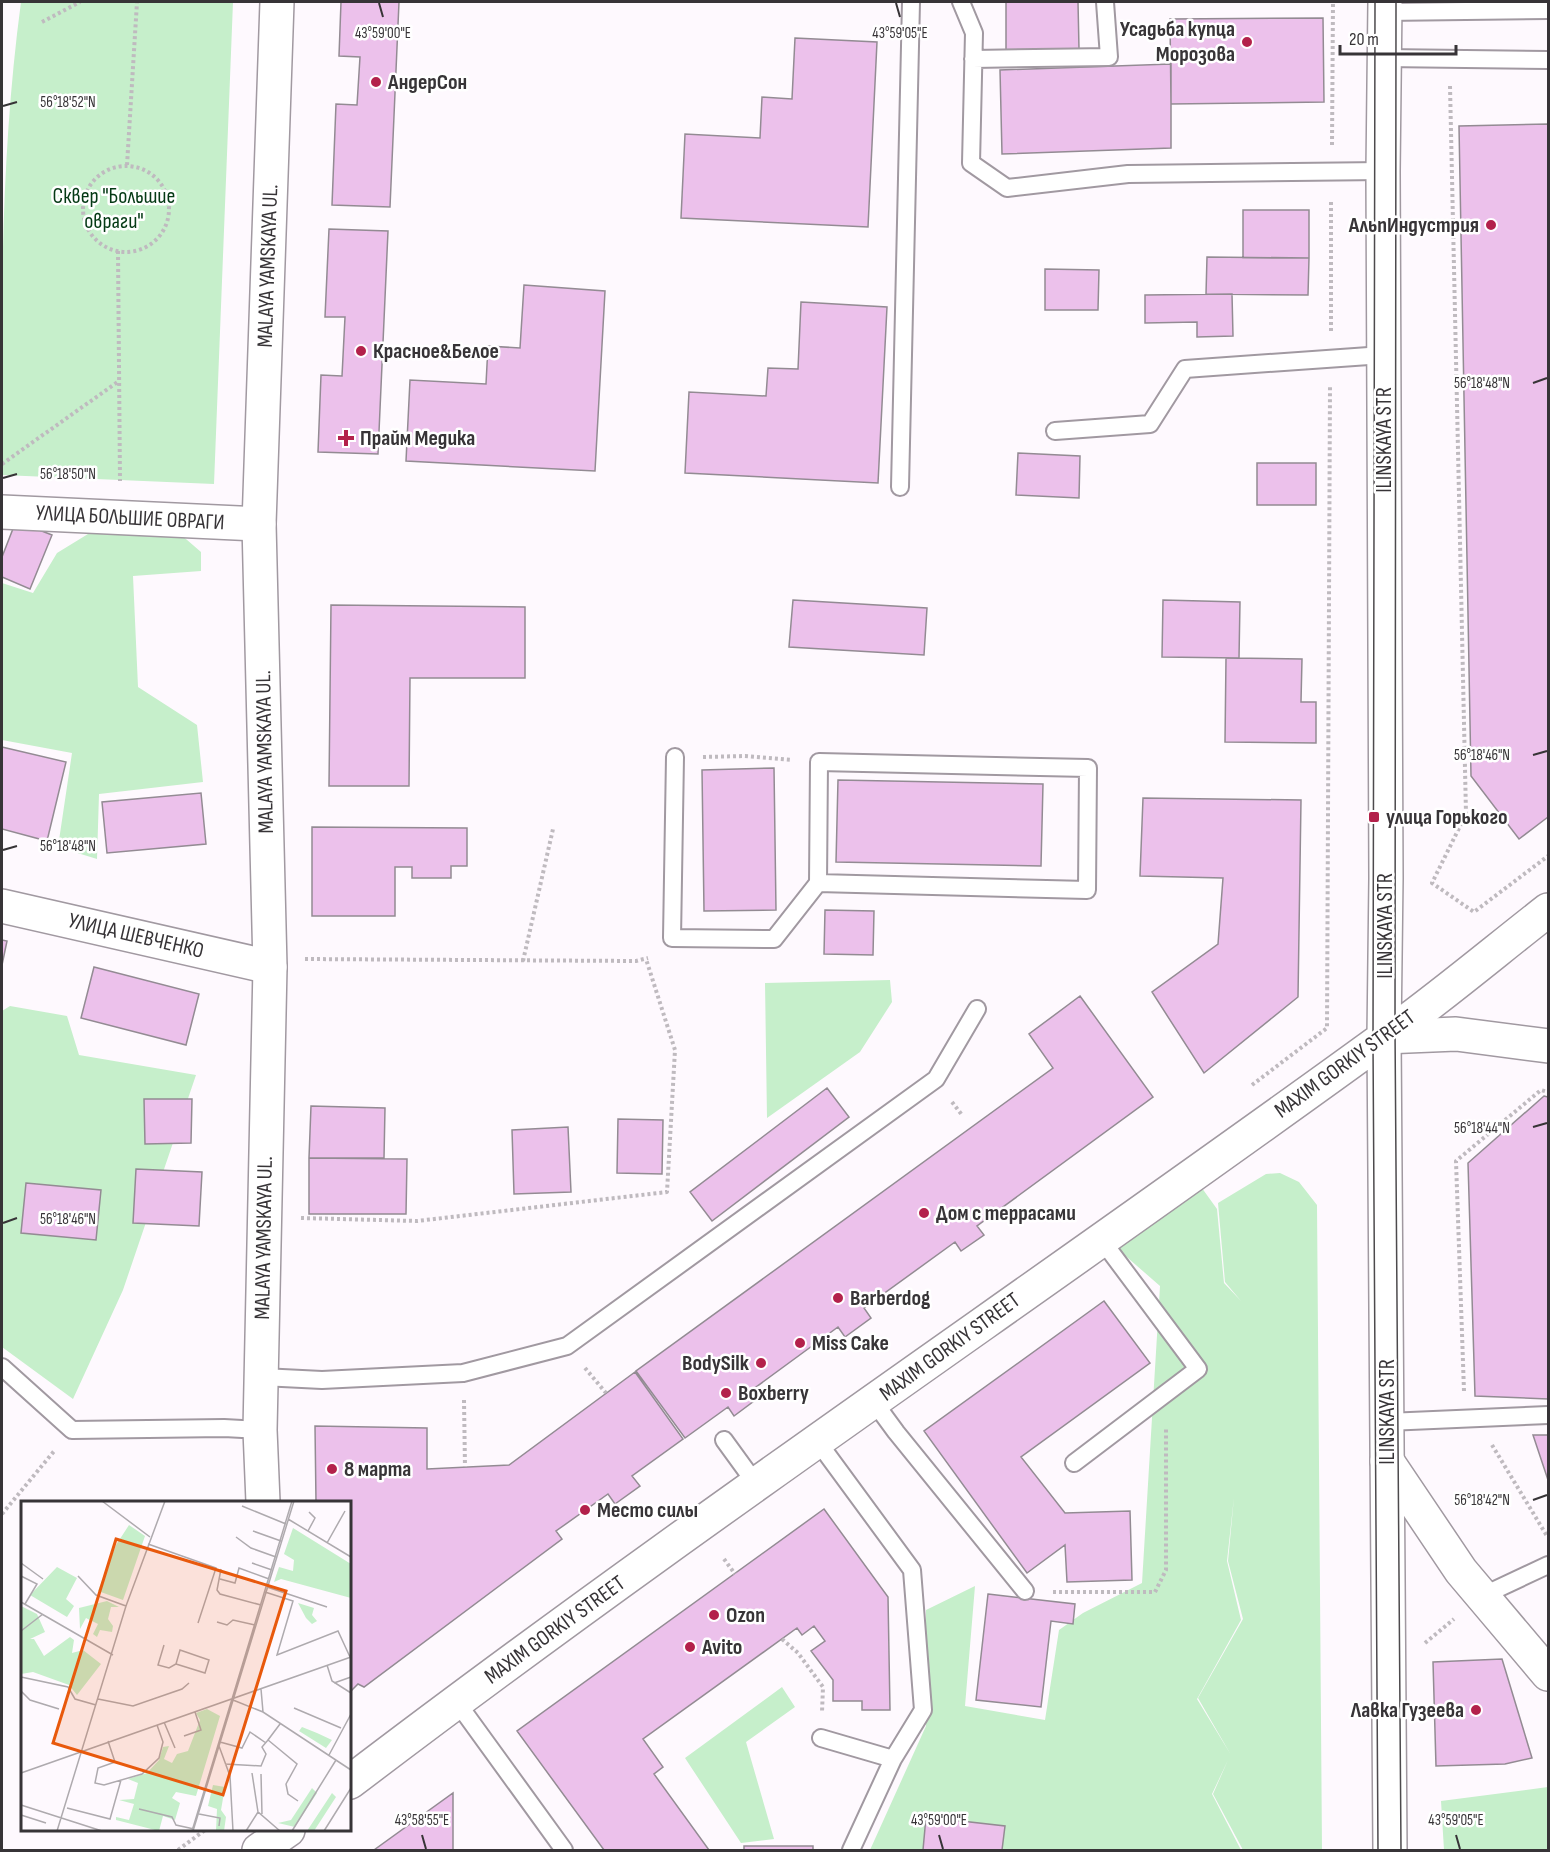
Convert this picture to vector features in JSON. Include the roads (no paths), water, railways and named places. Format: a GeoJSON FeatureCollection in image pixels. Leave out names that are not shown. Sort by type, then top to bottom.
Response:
{"type":"FeatureCollection","features":[{"type":"Feature","properties":{"kind":"street","name":"MALAYA YAMSKAYA UL."},"geometry":{"type":"LineString","coordinates":[[263,1501],[260,1430],[261,1377],[285,963],[259,524],[277,2]]}},
{"type":"Feature","properties":{"kind":"street","name":"ILINSKAYA STR"},"geometry":{"type":"LineString","coordinates":[[1385,7],[1383,171],[1386,866],[1384,1037],[1390,1851]]}},
{"type":"Feature","properties":{"kind":"street","name":"УЛИЦА БОЛЬШИЕ ОВРАГИ"},"geometry":{"type":"LineString","coordinates":[[2,512],[259,524]]}},
{"type":"Feature","properties":{"kind":"street","name":"УЛИЦА ШЕВЧЕНКО"},"geometry":{"type":"LineString","coordinates":[[2,906],[285,963]]}},
{"type":"Feature","properties":{"kind":"street","name":"MAXIM GORKIY STREET"},"geometry":{"type":"LineString","coordinates":[[351,1781],[456,1701],[756,1484],[1384,1037],[1548,910]]}},
{"type":"Feature","properties":{"kind":"street"},"geometry":{"type":"LineString","coordinates":[[1384,1037],[1456,1034],[1548,1047]]}},
{"type":"Feature","properties":{"kind":"street"},"geometry":{"type":"LineString","coordinates":[[1387,1461],[1461,1571],[1548,1674]]}},
{"type":"Feature","properties":{"kind":"lane"},"geometry":{"type":"LineString","coordinates":[[900,487],[911,2]]}},
{"type":"Feature","properties":{"kind":"lane"},"geometry":{"type":"LineString","coordinates":[[961,2],[974,33],[971,163],[1007,188],[1128,174],[1383,171]]}},
{"type":"Feature","properties":{"kind":"lane"},"geometry":{"type":"LineString","coordinates":[[973,59],[1109,57],[1105,2]]}},
{"type":"Feature","properties":{"kind":"lane"},"geometry":{"type":"LineString","coordinates":[[1385,7],[1548,10]]}},
{"type":"Feature","properties":{"kind":"lane"},"geometry":{"type":"LineString","coordinates":[[1384,58],[1548,60]]}},
{"type":"Feature","properties":{"kind":"lane"},"geometry":{"type":"LineString","coordinates":[[1055,431],[1150,424],[1185,369],[1383,355]]}},
{"type":"Feature","properties":{"kind":"lane"},"geometry":{"type":"LineString","coordinates":[[675,757],[672,938],[774,939],[818,883],[819,762],[1088,768],[1087,890],[818,883]]}},
{"type":"Feature","properties":{"kind":"lane"},"geometry":{"type":"LineString","coordinates":[[261,1377],[322,1380],[463,1373],[567,1346],[936,1079],[977,1009]]}},
{"type":"Feature","properties":{"kind":"lane"},"geometry":{"type":"LineString","coordinates":[[1074,1463],[1198,1369],[1101,1239]]}},
{"type":"Feature","properties":{"kind":"lane"},"geometry":{"type":"LineString","coordinates":[[2,1367],[72,1430],[224,1428],[260,1430]]}},
{"type":"Feature","properties":{"kind":"lane"},"geometry":{"type":"LineString","coordinates":[[874,1402],[1025,1591]]}},
{"type":"Feature","properties":{"kind":"lane"},"geometry":{"type":"LineString","coordinates":[[1387,1422],[1548,1415]]}},
{"type":"Feature","properties":{"kind":"lane"},"geometry":{"type":"LineString","coordinates":[[724,1440],[756,1484]]}},
{"type":"Feature","properties":{"kind":"lane"},"geometry":{"type":"LineString","coordinates":[[818,1442],[912,1570],[923,1710],[893,1759],[851,1851]]}},
{"type":"Feature","properties":{"kind":"lane"},"geometry":{"type":"LineString","coordinates":[[1482,1596],[1548,1565]]}},
{"type":"Feature","properties":{"kind":"lane"},"geometry":{"type":"LineString","coordinates":[[456,1701],[564,1851]]}},
{"type":"Feature","properties":{"kind":"lane"},"geometry":{"type":"LineString","coordinates":[[821,1738],[893,1759]]}},
{"type":"Feature","properties":{"kind":"tram line"},"geometry":{"type":"LineString","coordinates":[[1375,2],[1373,1044],[1378,1850]]}},
{"type":"Feature","properties":{"kind":"tram line"},"geometry":{"type":"LineString","coordinates":[[1396,2],[1395,1029],[1401,1850]]}},
{"type":"Feature","properties":{"kind":"place","name":"Усадьба купца Морозова"},"geometry":{"type":"Point","coordinates":[1247,42]}},
{"type":"Feature","properties":{"kind":"place","name":"АндерСон"},"geometry":{"type":"Point","coordinates":[376,82]}},
{"type":"Feature","properties":{"kind":"place","name":"АльпИндустрия"},"geometry":{"type":"Point","coordinates":[1491,225]}},
{"type":"Feature","properties":{"kind":"place","name":"Красное&Белое"},"geometry":{"type":"Point","coordinates":[361,351]}},
{"type":"Feature","properties":{"kind":"place","name":"Прайм Медика"},"geometry":{"type":"Point","coordinates":[346,438]}},
{"type":"Feature","properties":{"kind":"place","name":"улица Горького"},"geometry":{"type":"Point","coordinates":[1374,817]}},
{"type":"Feature","properties":{"kind":"place","name":"Дом с террасами"},"geometry":{"type":"Point","coordinates":[924,1213]}},
{"type":"Feature","properties":{"kind":"place","name":"Barberdog"},"geometry":{"type":"Point","coordinates":[838,1298]}},
{"type":"Feature","properties":{"kind":"place","name":"Miss Cake"},"geometry":{"type":"Point","coordinates":[800,1343]}},
{"type":"Feature","properties":{"kind":"place","name":"BodySilk"},"geometry":{"type":"Point","coordinates":[761,1363]}},
{"type":"Feature","properties":{"kind":"place","name":"Boxberry"},"geometry":{"type":"Point","coordinates":[726,1393]}},
{"type":"Feature","properties":{"kind":"place","name":"8 марта"},"geometry":{"type":"Point","coordinates":[332,1469]}},
{"type":"Feature","properties":{"kind":"place","name":"Место силы"},"geometry":{"type":"Point","coordinates":[585,1510]}},
{"type":"Feature","properties":{"kind":"place","name":"Ozon"},"geometry":{"type":"Point","coordinates":[714,1615]}},
{"type":"Feature","properties":{"kind":"place","name":"Avito"},"geometry":{"type":"Point","coordinates":[690,1647]}},
{"type":"Feature","properties":{"kind":"place","name":"Лавка Гузеева"},"geometry":{"type":"Point","coordinates":[1476,1710]}},
{"type":"Feature","properties":{"kind":"park label","name":"Сквер \"Большие овраги\""},"geometry":{"type":"Point","coordinates":[114,208]}}]}
